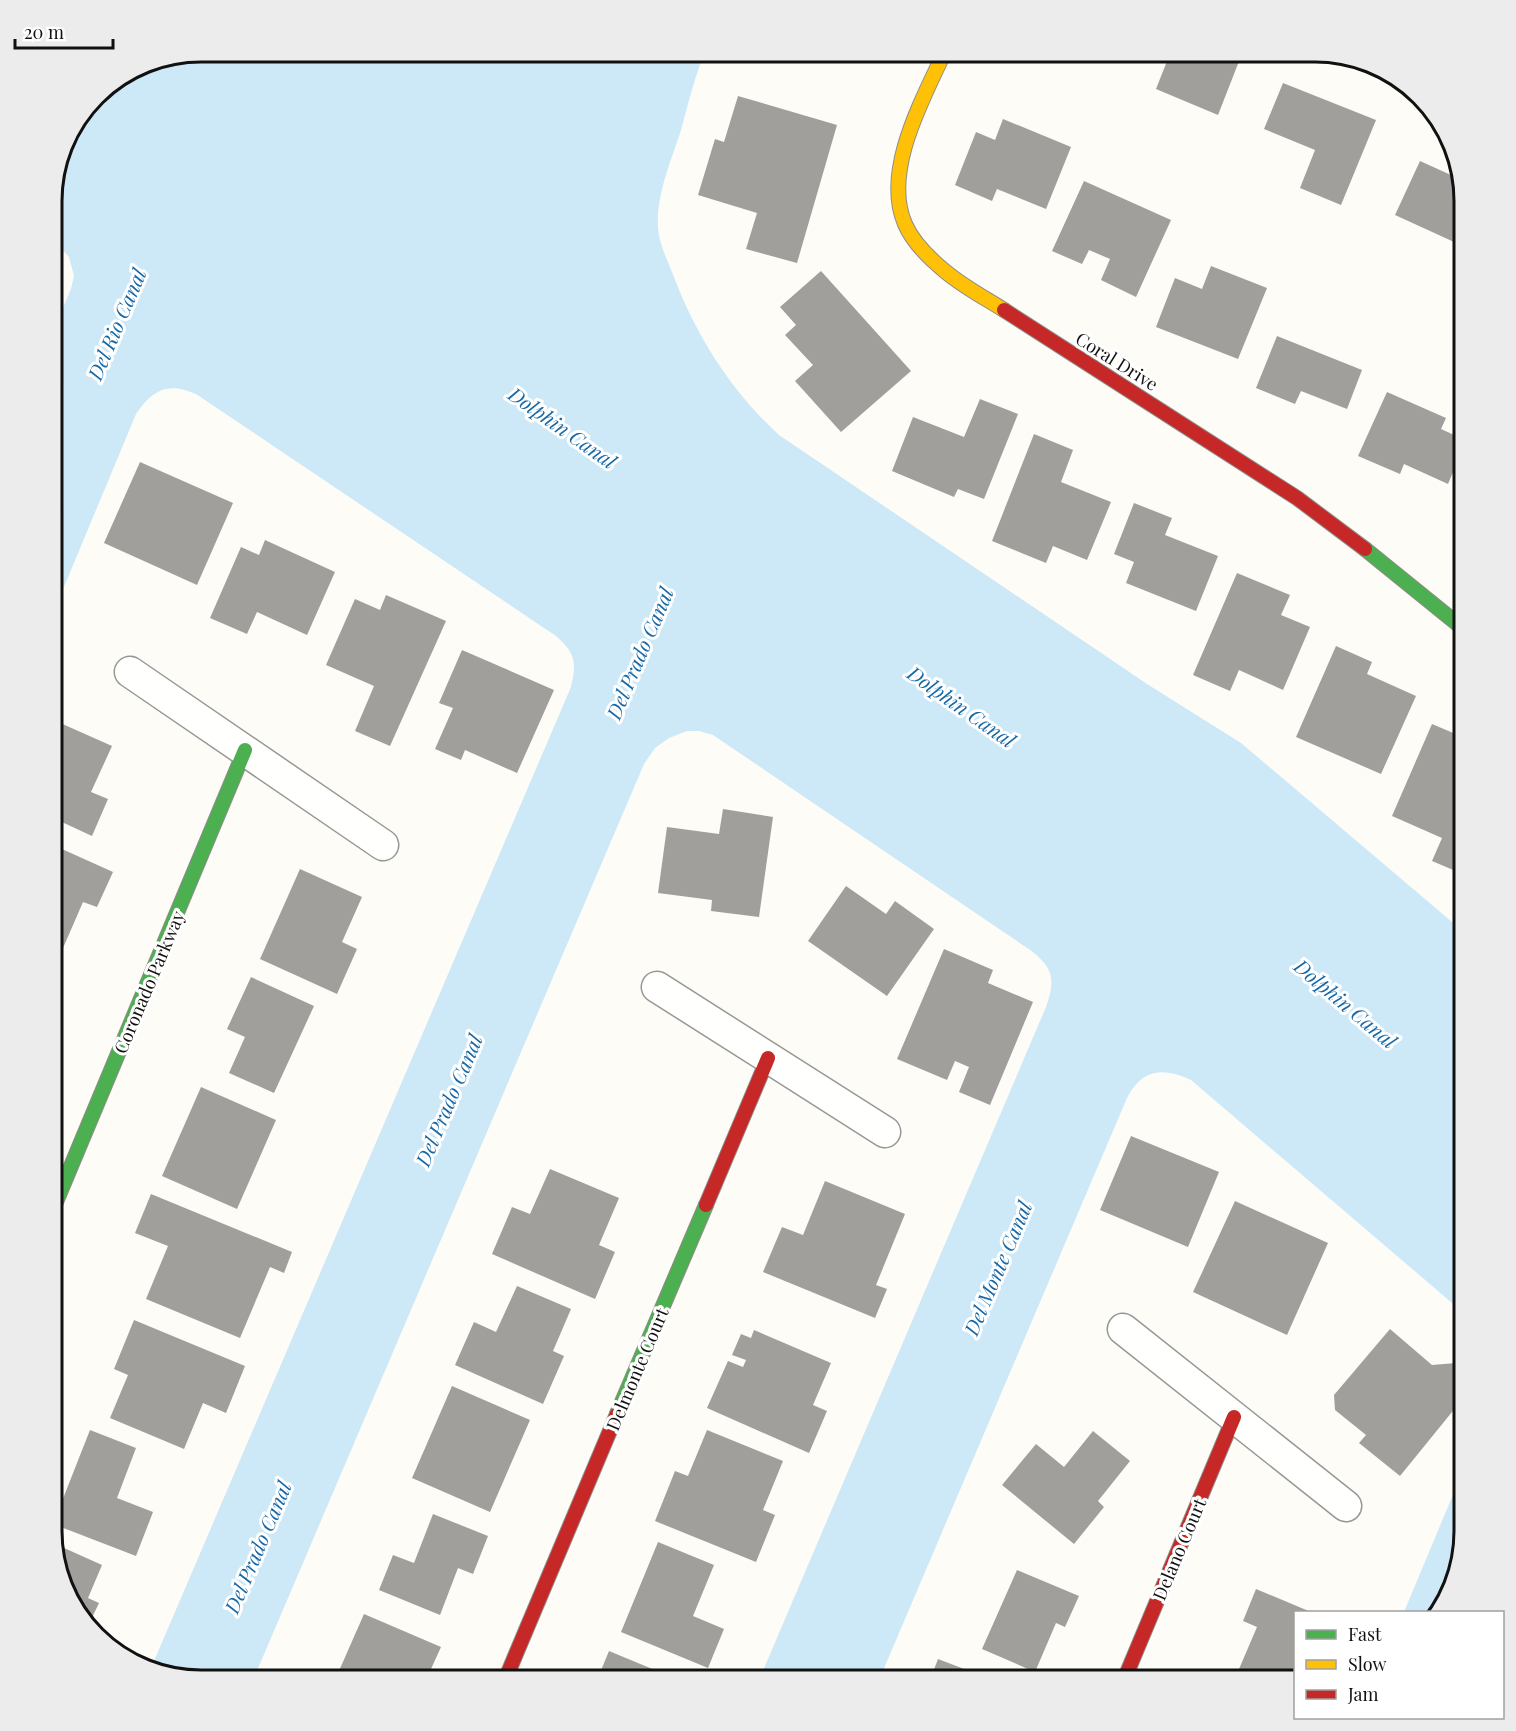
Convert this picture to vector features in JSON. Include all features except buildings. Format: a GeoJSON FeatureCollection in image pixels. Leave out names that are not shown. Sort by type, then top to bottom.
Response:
{"type":"FeatureCollection","features":[{"type":"Feature","properties":{"kind":"street","name":"Coral Drive"},"geometry":{"type":"LineString","coordinates":[[940,62],[906,141],[898,184],[903,221],[923,251],[948,274],[1297,498],[1381,561],[1454,621]]}},
{"type":"Feature","properties":{"kind":"street"},"geometry":{"type":"LineString","coordinates":[[130,672],[383,845]]}},
{"type":"Feature","properties":{"kind":"street","name":"Coronado Parkway"},"geometry":{"type":"LineString","coordinates":[[62,1188],[245,750]]}},
{"type":"Feature","properties":{"kind":"street"},"geometry":{"type":"LineString","coordinates":[[657,987],[885,1132]]}},
{"type":"Feature","properties":{"kind":"street","name":"Delmonte Court"},"geometry":{"type":"LineString","coordinates":[[509,1670],[768,1058]]}},
{"type":"Feature","properties":{"kind":"street"},"geometry":{"type":"LineString","coordinates":[[1123,1329],[1346,1506]]}},
{"type":"Feature","properties":{"kind":"street","name":"Delano Court"},"geometry":{"type":"LineString","coordinates":[[1128,1670],[1234,1417]]}},
{"type":"Feature","properties":{"kind":"water"},"geometry":{"type":"Polygon","coordinates":[[[192,62],[701,62],[665,178],[659,203],[658,228],[663,250],[681,295],[703,339],[730,380],[761,418],[779,435],[1147,684],[1241,743],[1454,924],[1454,1305],[1191,1080],[1162,1072],[1146,1076],[1139,1081],[1127,1098],[883,1670],[763,1670],[1046,1007],[1051,990],[1051,976],[1045,964],[1033,952],[713,735],[699,731],[687,731],[669,738],[655,748],[644,764],[257,1670],[201,1670],[154,1661],[571,687],[574,664],[571,653],[556,636],[196,394],[186,390],[169,388],[162,390],[142,405],[136,414],[62,592],[62,310],[74,276],[69,257],[62,249],[62,192],[66,165],[76,139],[96,109],[116,90],[147,72],[165,66],[192,62]]]}},
{"type":"Feature","properties":{"kind":"water"},"geometry":{"type":"Polygon","coordinates":[[[1454,1492],[1452,1557],[1440,1592],[1429,1611],[1404,1611],[1454,1492]]]}},
{"type":"Feature","properties":{"kind":"traffic: fast"},"geometry":{"type":"LineString","coordinates":[[1365,549],[1454,621]]}},
{"type":"Feature","properties":{"kind":"traffic: fast"},"geometry":{"type":"LineString","coordinates":[[62,1188],[245,750]]}},
{"type":"Feature","properties":{"kind":"traffic: fast"},"geometry":{"type":"LineString","coordinates":[[617,1414],[706,1205]]}},
{"type":"Feature","properties":{"kind":"traffic: slow"},"geometry":{"type":"LineString","coordinates":[[940,62],[908,136],[898,181],[899,203],[908,231],[928,256],[960,283],[1004,310]]}},
{"type":"Feature","properties":{"kind":"traffic: jam"},"geometry":{"type":"LineString","coordinates":[[1004,310],[1297,498],[1365,549]]}},
{"type":"Feature","properties":{"kind":"traffic: jam"},"geometry":{"type":"LineString","coordinates":[[706,1205],[768,1058]]}},
{"type":"Feature","properties":{"kind":"traffic: jam"},"geometry":{"type":"LineString","coordinates":[[509,1670],[617,1414]]}},
{"type":"Feature","properties":{"kind":"traffic: jam"},"geometry":{"type":"LineString","coordinates":[[1128,1670],[1234,1417]]}},
{"type":"Feature","properties":{"kind":"water label","name":"Del Rio Canal"},"geometry":{"type":"Point","coordinates":[116,324]}},
{"type":"Feature","properties":{"kind":"water label","name":"Dolphin Canal"},"geometry":{"type":"Point","coordinates":[563,427]}},
{"type":"Feature","properties":{"kind":"water label","name":"Del Prado Canal"},"geometry":{"type":"Point","coordinates":[639,653]}},
{"type":"Feature","properties":{"kind":"water label","name":"Dolphin Canal"},"geometry":{"type":"Point","coordinates":[962,706]}},
{"type":"Feature","properties":{"kind":"water label","name":"Dolphin Canal"},"geometry":{"type":"Point","coordinates":[1346,1003]}},
{"type":"Feature","properties":{"kind":"water label","name":"Del Prado Canal"},"geometry":{"type":"Point","coordinates":[448,1100]}},
{"type":"Feature","properties":{"kind":"water label","name":"Del Monte Canal"},"geometry":{"type":"Point","coordinates":[997,1268]}},
{"type":"Feature","properties":{"kind":"water label","name":"Del Prado Canal"},"geometry":{"type":"Point","coordinates":[257,1547]}}]}
